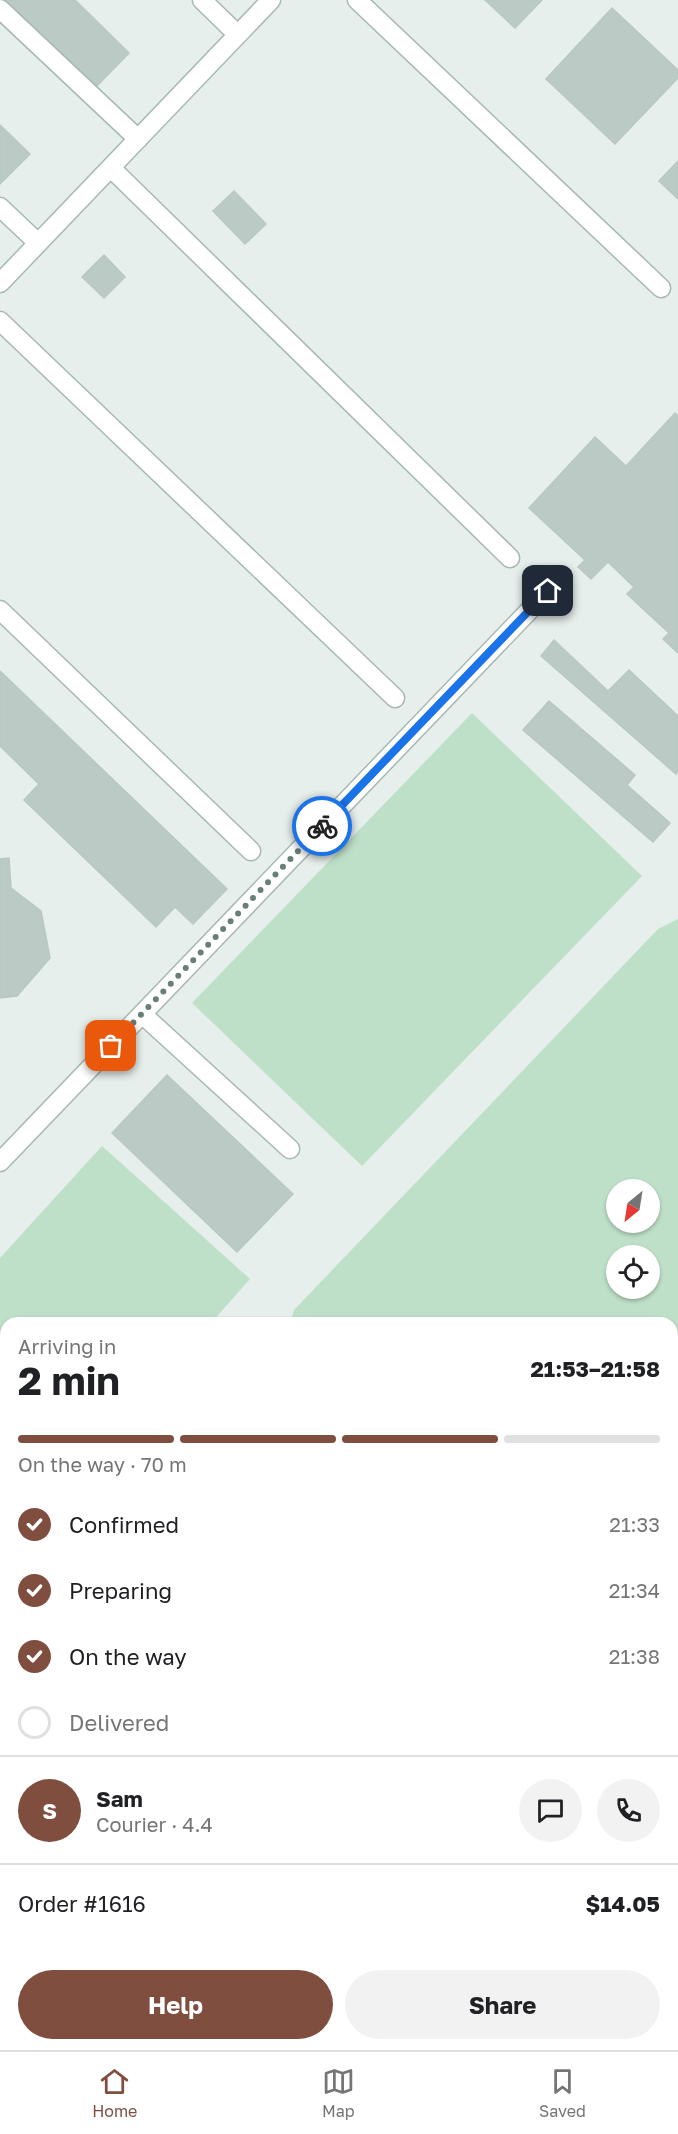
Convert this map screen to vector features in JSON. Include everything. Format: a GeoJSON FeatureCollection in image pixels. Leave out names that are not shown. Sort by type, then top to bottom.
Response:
{"type":"FeatureCollection","features":[{"type":"Feature","properties":{"kind":"lane"},"geometry":{"type":"LineString","coordinates":[[202,0],[237,34]]}},
{"type":"Feature","properties":{"kind":"lane"},"geometry":{"type":"LineString","coordinates":[[0,283],[271,0]]}},
{"type":"Feature","properties":{"kind":"lane"},"geometry":{"type":"LineString","coordinates":[[357,0],[661,288]]}},
{"type":"Feature","properties":{"kind":"lane"},"geometry":{"type":"LineString","coordinates":[[0,9],[138,139]]}},
{"type":"Feature","properties":{"kind":"lane"},"geometry":{"type":"LineString","coordinates":[[111,168],[510,558]]}},
{"type":"Feature","properties":{"kind":"lane"},"geometry":{"type":"LineString","coordinates":[[0,207],[38,243]]}},
{"type":"Feature","properties":{"kind":"lane"},"geometry":{"type":"LineString","coordinates":[[0,321],[395,698]]}},
{"type":"Feature","properties":{"kind":"lane"},"geometry":{"type":"LineString","coordinates":[[0,1162],[548,591]]}},
{"type":"Feature","properties":{"kind":"lane"},"geometry":{"type":"LineString","coordinates":[[0,610],[251,850]]}},
{"type":"Feature","properties":{"kind":"lane"},"geometry":{"type":"LineString","coordinates":[[142,1014],[290,1149]]}},
{"type":"Feature","properties":{"kind":"green space"},"geometry":{"type":"Polygon","coordinates":[[[472,713],[642,876],[362,1166],[192,1003],[472,713]]]}},
{"type":"Feature","properties":{"kind":"green space"},"geometry":{"type":"Polygon","coordinates":[[[678,919],[678,1317],[292,1317],[294,1310],[658,929],[678,919]]]}},
{"type":"Feature","properties":{"kind":"green space"},"geometry":{"type":"Polygon","coordinates":[[[102,1146],[250,1279],[216,1317],[0,1317],[0,1258],[102,1146]]]}},
{"type":"Feature","properties":{"kind":"building"},"geometry":{"type":"Polygon","coordinates":[[[1,0],[75,0],[129,53],[93,90],[1,0]]]}},
{"type":"Feature","properties":{"kind":"building"},"geometry":{"type":"Polygon","coordinates":[[[485,0],[542,0],[515,28],[485,0]]]}},
{"type":"Feature","properties":{"kind":"building"},"geometry":{"type":"Polygon","coordinates":[[[612,8],[678,70],[678,78],[615,144],[546,79],[612,8]]]}},
{"type":"Feature","properties":{"kind":"building"},"geometry":{"type":"Polygon","coordinates":[[[0,125],[30,154],[0,184],[0,125]]]}},
{"type":"Feature","properties":{"kind":"building"},"geometry":{"type":"Polygon","coordinates":[[[678,161],[678,199],[659,181],[678,161]]]}},
{"type":"Feature","properties":{"kind":"building"},"geometry":{"type":"Polygon","coordinates":[[[234,191],[266,224],[245,244],[213,211],[234,191]]]}},
{"type":"Feature","properties":{"kind":"building"},"geometry":{"type":"Polygon","coordinates":[[[104,255],[125,277],[104,298],[82,277],[104,255]]]}},
{"type":"Feature","properties":{"kind":"building"},"geometry":{"type":"Polygon","coordinates":[[[675,413],[678,416],[678,653],[663,639],[669,633],[627,594],[634,587],[608,562],[591,579],[578,567],[585,560],[529,508],[595,437],[626,466],[675,413]]]}},
{"type":"Feature","properties":{"kind":"building"},"geometry":{"type":"Polygon","coordinates":[[[554,640],[608,691],[629,670],[678,716],[678,771],[676,774],[541,656],[554,640]]]}},
{"type":"Feature","properties":{"kind":"building"},"geometry":{"type":"Polygon","coordinates":[[[0,671],[227,889],[193,924],[175,907],[156,927],[24,800],[39,784],[0,746],[0,671]]]}},
{"type":"Feature","properties":{"kind":"building"},"geometry":{"type":"Polygon","coordinates":[[[549,701],[635,775],[627,785],[670,823],[653,842],[523,730],[549,701]]]}},
{"type":"Feature","properties":{"kind":"building"},"geometry":{"type":"Polygon","coordinates":[[[9,858],[11,888],[41,911],[50,958],[17,996],[0,998],[0,859],[9,858]]]}},
{"type":"Feature","properties":{"kind":"building"},"geometry":{"type":"Polygon","coordinates":[[[167,1075],[293,1194],[237,1252],[112,1133],[167,1075]]]}},
{"type":"Feature","properties":{"kind":"way so far"},"geometry":{"type":"LineString","coordinates":[[111,1046],[322,826]]}},
{"type":"Feature","properties":{"kind":"route"},"geometry":{"type":"LineString","coordinates":[[322,826],[548,591]]}}]}
